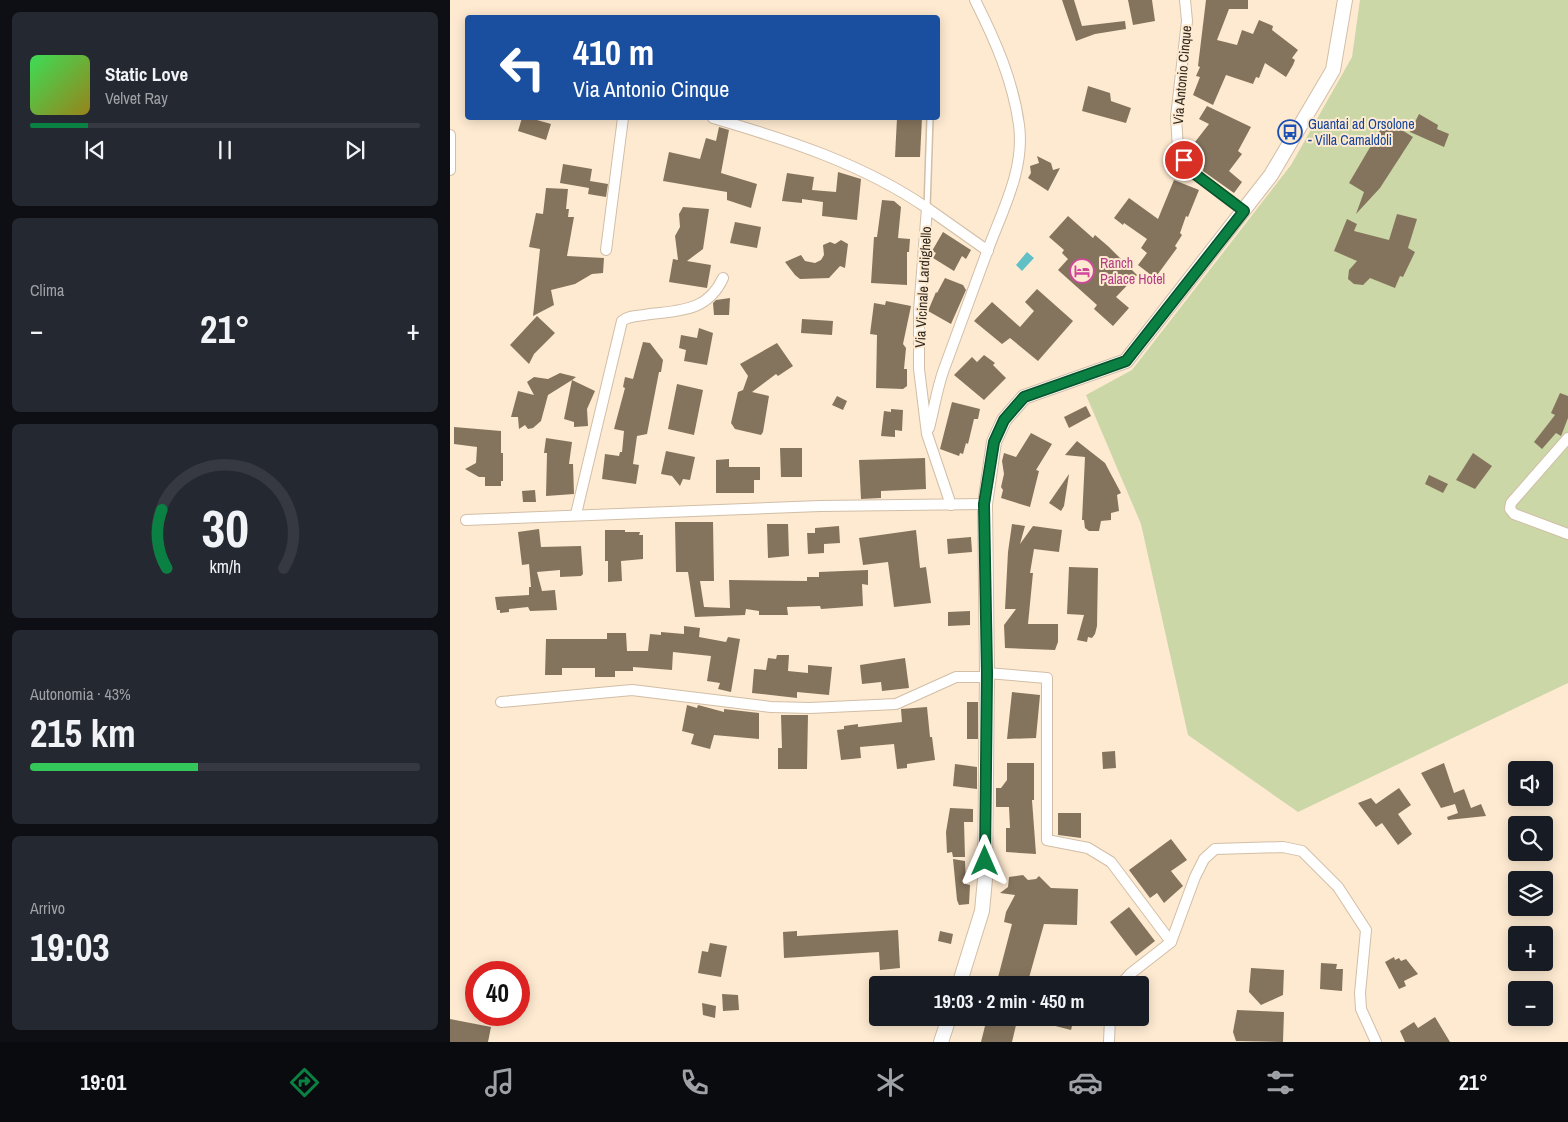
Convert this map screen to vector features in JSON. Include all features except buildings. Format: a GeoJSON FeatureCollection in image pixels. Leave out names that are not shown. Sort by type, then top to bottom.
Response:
{"type":"FeatureCollection","features":[{"type":"Feature","properties":{"kind":"street"},"geometry":{"type":"LineString","coordinates":[[928,434],[943,372],[1016,175],[1020,126],[1013,92],[1003,59],[975,0]]}},
{"type":"Feature","properties":{"kind":"street","name":"Via Antonio Cinque"},"geometry":{"type":"LineString","coordinates":[[1185,0],[1188,21],[1176,117],[1178,149],[1191,171],[1244,211]]}},
{"type":"Feature","properties":{"kind":"street"},"geometry":{"type":"LineString","coordinates":[[962,976],[982,911],[985,879],[987,675],[984,504],[994,442],[1004,420],[1024,397],[1126,361],[1271,175],[1333,70],[1345,0]]}},
{"type":"Feature","properties":{"kind":"street"},"geometry":{"type":"LineString","coordinates":[[606,250],[623,120]]}},
{"type":"Feature","properties":{"kind":"street","name":"Via Vicinale Lardighello"},"geometry":{"type":"LineString","coordinates":[[721,120],[770,135],[862,170],[896,186],[927,208],[919,311],[919,368],[928,434],[951,505]]}},
{"type":"Feature","properties":{"kind":"street"},"geometry":{"type":"LineString","coordinates":[[450,135],[450,170]]}},
{"type":"Feature","properties":{"kind":"street"},"geometry":{"type":"LineString","coordinates":[[927,208],[988,251]]}},
{"type":"Feature","properties":{"kind":"street"},"geometry":{"type":"LineString","coordinates":[[576,514],[622,321],[634,316],[699,305],[714,294],[723,278]]}},
{"type":"Feature","properties":{"kind":"street"},"geometry":{"type":"LineString","coordinates":[[1568,438],[1511,503],[1510,509],[1514,514],[1568,534]]}},
{"type":"Feature","properties":{"kind":"street"},"geometry":{"type":"LineString","coordinates":[[466,520],[576,514],[820,506],[984,504]]}},
{"type":"Feature","properties":{"kind":"street"},"geometry":{"type":"LineString","coordinates":[[501,702],[632,690],[771,707],[810,708],[896,704],[956,677],[987,675],[1047,678],[1047,840],[1088,848],[1111,862],[1171,942]]}},
{"type":"Feature","properties":{"kind":"street"},"geometry":{"type":"LineString","coordinates":[[1131,976],[1171,942],[1195,877],[1204,859],[1215,849],[1283,847],[1302,851],[1338,887],[1366,930],[1360,993],[1361,1009],[1376,1042]]}},
{"type":"Feature","properties":{"kind":"street"},"geometry":{"type":"LineString","coordinates":[[941,1042],[946,1026]]}},
{"type":"Feature","properties":{"kind":"street"},"geometry":{"type":"LineString","coordinates":[[1109,1042],[1110,1026]]}},
{"type":"Feature","properties":{"kind":"lane"},"geometry":{"type":"LineString","coordinates":[[927,208],[930,120]]}},
{"type":"Feature","properties":{"kind":"green space"},"geometry":{"type":"Polygon","coordinates":[[[1360,0],[1568,0],[1568,683],[1298,812],[1188,735],[1141,524],[1086,395],[1132,370],[1291,165],[1352,57],[1360,0]]]}},
{"type":"Feature","properties":{"kind":"water"},"geometry":{"type":"Polygon","coordinates":[[[1027,252],[1034,258],[1022,271],[1016,265],[1027,252]]]}},
{"type":"Feature","properties":{"kind":"place","name":"Guantai ad Orsolone - Villa Camaldoli"},"geometry":{"type":"Point","coordinates":[1290,132]}},
{"type":"Feature","properties":{"kind":"place","name":"Ranch Palace Hotel"},"geometry":{"type":"Point","coordinates":[1082,271]}},
{"type":"Feature","properties":{"kind":"route"},"geometry":{"type":"LineString","coordinates":[[985,861],[987,673],[984,504],[994,442],[1004,420],[1024,397],[1047,388],[1090,376],[1126,361],[1244,211],[1191,171],[1184,160]]}}]}
